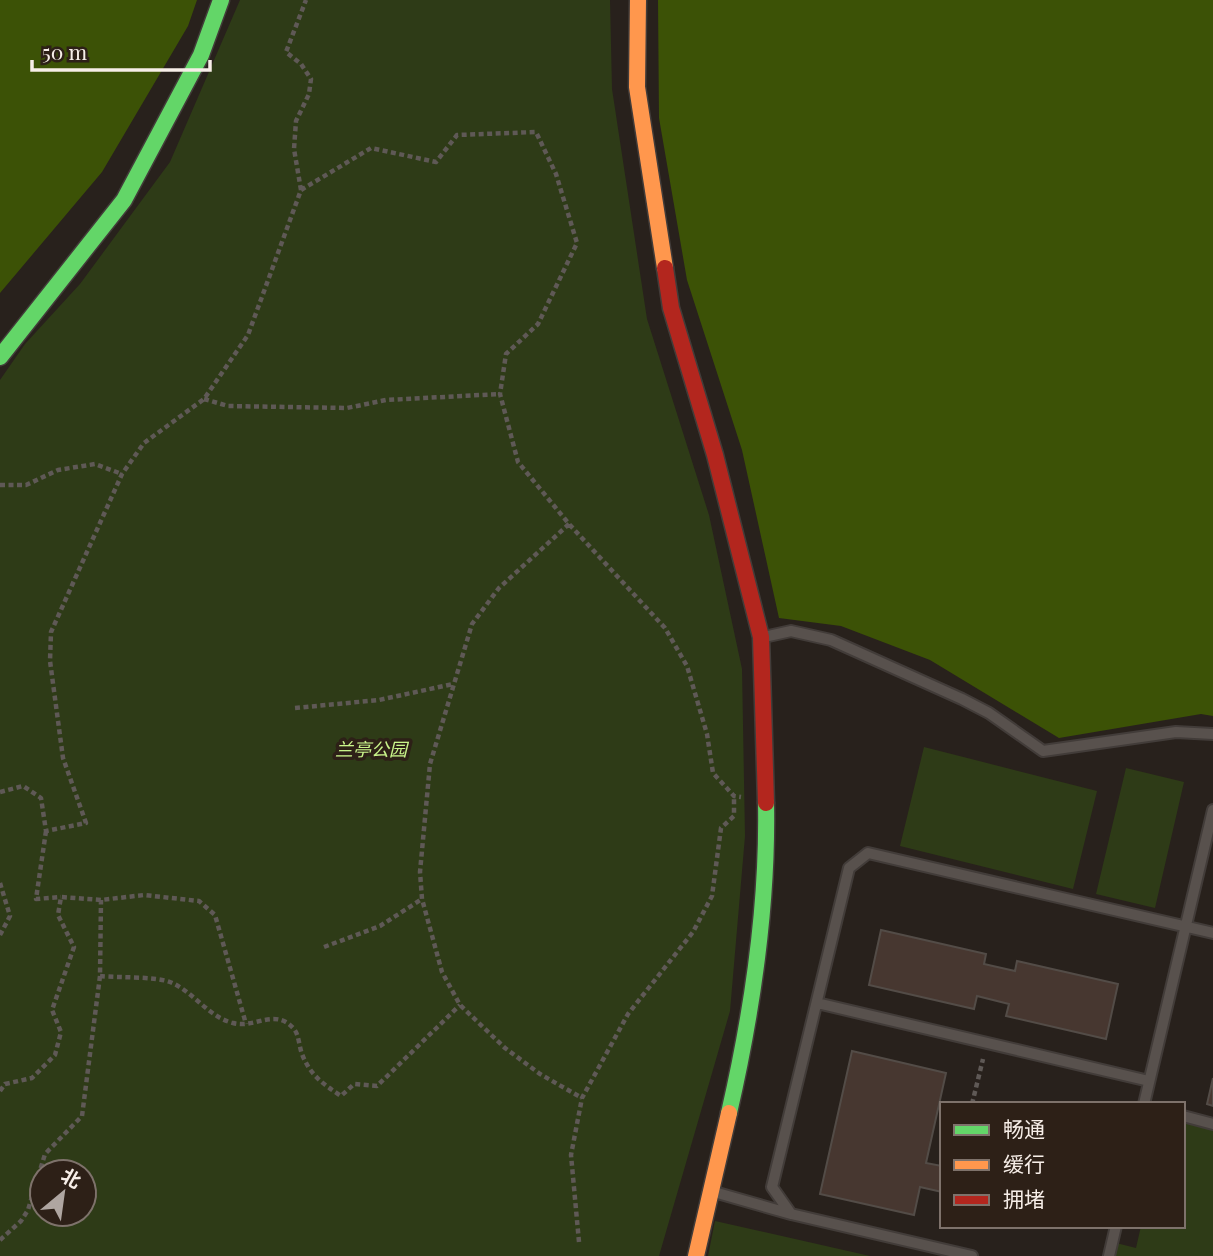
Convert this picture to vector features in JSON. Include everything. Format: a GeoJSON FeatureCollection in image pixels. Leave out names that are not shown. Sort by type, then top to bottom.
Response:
{"type":"FeatureCollection","features":[{"type":"Feature","properties":{"kind":"street"},"geometry":{"type":"LineString","coordinates":[[0,357],[124,200],[201,55],[222,0]]}},
{"type":"Feature","properties":{"kind":"street"},"geometry":{"type":"LineString","coordinates":[[638,0],[637,87],[671,308],[715,455],[761,637],[767,856],[744,1048],[696,1256]]}},
{"type":"Feature","properties":{"kind":"lane"},"geometry":{"type":"LineString","coordinates":[[761,637],[791,631],[831,640],[901,669],[989,713],[1043,751],[1176,732],[1213,734]]}},
{"type":"Feature","properties":{"kind":"lane"},"geometry":{"type":"LineString","coordinates":[[1144,1102],[1213,810]]}},
{"type":"Feature","properties":{"kind":"lane"},"geometry":{"type":"LineString","coordinates":[[791,1214],[772,1187],[849,867],[868,853],[1213,933]]}},
{"type":"Feature","properties":{"kind":"lane"},"geometry":{"type":"LineString","coordinates":[[817,1003],[1149,1082]]}},
{"type":"Feature","properties":{"kind":"lane"},"geometry":{"type":"LineString","coordinates":[[1185,1117],[1213,1124]]}},
{"type":"Feature","properties":{"kind":"lane"},"geometry":{"type":"LineString","coordinates":[[711,1191],[791,1214],[972,1256]]}},
{"type":"Feature","properties":{"kind":"lane"},"geometry":{"type":"LineString","coordinates":[[1109,1256],[1116,1228]]}},
{"type":"Feature","properties":{"kind":"path"},"geometry":{"type":"LineString","coordinates":[[46,831],[86,822],[63,758],[50,661],[51,632],[122,474],[144,443],[204,399],[248,335],[301,190],[294,149],[296,121],[309,94],[311,79],[301,64],[286,52],[306,0]]}},
{"type":"Feature","properties":{"kind":"path"},"geometry":{"type":"LineString","coordinates":[[301,190],[371,148],[436,162],[457,135],[536,132],[556,174],[577,243],[538,324],[506,354],[500,394],[518,461],[569,524],[665,628],[687,666],[707,734],[713,773],[734,796],[751,799]]}},
{"type":"Feature","properties":{"kind":"path"},"geometry":{"type":"LineString","coordinates":[[204,399],[228,405],[347,408],[386,400],[500,394]]}},
{"type":"Feature","properties":{"kind":"path"},"geometry":{"type":"LineString","coordinates":[[0,485],[26,485],[58,470],[95,464],[122,474]]}},
{"type":"Feature","properties":{"kind":"path"},"geometry":{"type":"LineString","coordinates":[[569,524],[499,588],[472,624],[430,764],[420,872],[422,899],[442,972],[460,1005],[505,1048],[540,1074],[582,1098]]}},
{"type":"Feature","properties":{"kind":"path"},"geometry":{"type":"LineString","coordinates":[[295,708],[379,700],[453,684]]}},
{"type":"Feature","properties":{"kind":"path"},"geometry":{"type":"LineString","coordinates":[[0,792],[23,786],[41,798],[46,831],[36,899],[61,897],[100,900],[144,895],[198,901],[215,915],[246,1024]]}},
{"type":"Feature","properties":{"kind":"path"},"geometry":{"type":"LineString","coordinates":[[579,1242],[571,1155],[582,1098],[628,1014],[693,932],[712,896],[721,828],[734,816],[734,796]]}},
{"type":"Feature","properties":{"kind":"path"},"geometry":{"type":"LineString","coordinates":[[0,883],[10,916],[0,935]]}},
{"type":"Feature","properties":{"kind":"path"},"geometry":{"type":"LineString","coordinates":[[0,1091],[5,1084],[32,1078],[55,1055],[61,1032],[52,1010],[75,947],[58,915],[61,897]]}},
{"type":"Feature","properties":{"kind":"path"},"geometry":{"type":"LineString","coordinates":[[324,947],[380,926],[422,899]]}},
{"type":"Feature","properties":{"kind":"path"},"geometry":{"type":"LineString","coordinates":[[0,1240],[21,1221],[28,1210],[45,1154],[82,1116],[100,976],[100,900]]}},
{"type":"Feature","properties":{"kind":"path"},"geometry":{"type":"LineString","coordinates":[[100,976],[170,982],[216,1016],[233,1023],[246,1024],[262,1018],[281,1019],[295,1030],[302,1054],[316,1080],[341,1096],[354,1084],[377,1086],[460,1005]]}},
{"type":"Feature","properties":{"kind":"path"},"geometry":{"type":"LineString","coordinates":[[972,1102],[987,1044]]}},
{"type":"Feature","properties":{"kind":"green space"},"geometry":{"type":"Polygon","coordinates":[[[0,0],[197,0],[188,26],[102,172],[0,293],[0,0]]]}},
{"type":"Feature","properties":{"kind":"green space","name":"兰亭公园"},"geometry":{"type":"Polygon","coordinates":[[[240,0],[610,0],[612,89],[647,319],[709,515],[742,669],[745,836],[730,1011],[659,1256],[0,1256],[0,380],[25,344],[80,284],[170,162],[240,0]]]}},
{"type":"Feature","properties":{"kind":"green space"},"geometry":{"type":"Polygon","coordinates":[[[658,0],[1213,0],[1213,716],[1201,714],[1059,738],[930,660],[841,626],[779,618],[742,450],[687,280],[659,118],[658,0]]]}},
{"type":"Feature","properties":{"kind":"green space"},"geometry":{"type":"Polygon","coordinates":[[[924,747],[1097,791],[1073,889],[900,846],[924,747]]]}},
{"type":"Feature","properties":{"kind":"green space"},"geometry":{"type":"Polygon","coordinates":[[[1126,768],[1184,782],[1155,908],[1096,894],[1126,768]]]}},
{"type":"Feature","properties":{"kind":"green space"},"geometry":{"type":"Polygon","coordinates":[[[1185,1117],[1213,1124],[1213,1256],[1109,1256],[1112,1242],[1136,1248],[1141,1228],[1185,1228],[1185,1117]]]}},
{"type":"Feature","properties":{"kind":"green space"},"geometry":{"type":"Polygon","coordinates":[[[715,1221],[870,1256],[708,1256],[715,1221]]]}},
{"type":"Feature","properties":{"kind":"building"},"geometry":{"type":"Polygon","coordinates":[[[881,930],[986,954],[984,964],[1015,971],[1017,961],[1118,984],[1106,1039],[1006,1016],[1009,1004],[977,996],[974,1009],[869,985],[881,930]]]}},
{"type":"Feature","properties":{"kind":"building"},"geometry":{"type":"Polygon","coordinates":[[[852,1051],[946,1073],[926,1163],[940,1166],[940,1192],[920,1187],[914,1215],[820,1194],[852,1051]]]}},
{"type":"Feature","properties":{"kind":"building"},"geometry":{"type":"Polygon","coordinates":[[[1213,1078],[1213,1106],[1207,1104],[1213,1078]]]}},
{"type":"Feature","properties":{"kind":"traffic: fast"},"geometry":{"type":"LineString","coordinates":[[0,357],[124,200],[201,55],[221,0]]}},
{"type":"Feature","properties":{"kind":"traffic: fast"},"geometry":{"type":"LineString","coordinates":[[729,1113],[745,1037],[757,959],[764,881],[766,803]]}},
{"type":"Feature","properties":{"kind":"traffic: slow"},"geometry":{"type":"LineString","coordinates":[[638,0],[637,87],[665,268]]}},
{"type":"Feature","properties":{"kind":"traffic: slow"},"geometry":{"type":"LineString","coordinates":[[696,1256],[729,1113]]}},
{"type":"Feature","properties":{"kind":"traffic: jam"},"geometry":{"type":"LineString","coordinates":[[665,268],[671,308],[715,455],[761,637],[766,803]]}}]}
